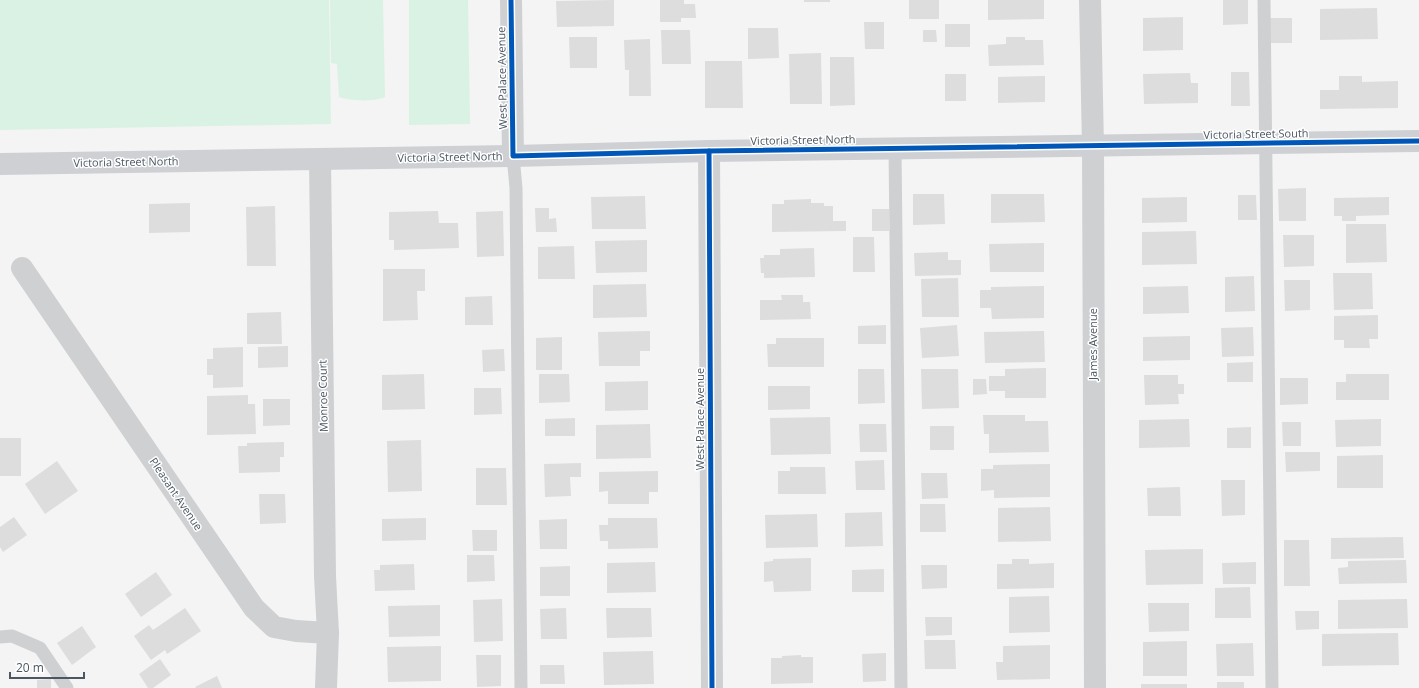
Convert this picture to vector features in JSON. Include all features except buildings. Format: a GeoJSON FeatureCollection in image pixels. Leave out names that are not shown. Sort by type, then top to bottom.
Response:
{"type":"FeatureCollection","features":[{"type":"Feature","properties":{"kind":"street","name":"West Palace Avenue"},"geometry":{"type":"LineString","coordinates":[[511,0],[513,156]]}},
{"type":"Feature","properties":{"kind":"street","name":"James Avenue"},"geometry":{"type":"LineString","coordinates":[[1090,0],[1093,146],[1095,688]]}},
{"type":"Feature","properties":{"kind":"street","name":"Victoria Street South"},"geometry":{"type":"LineString","coordinates":[[1093,146],[1419,141]]}},
{"type":"Feature","properties":{"kind":"street","name":"Victoria Street North"},"geometry":{"type":"LineString","coordinates":[[0,164],[513,156],[709,151],[1093,146]]}},
{"type":"Feature","properties":{"kind":"street","name":"West Palace Avenue"},"geometry":{"type":"LineString","coordinates":[[709,151],[712,688]]}},
{"type":"Feature","properties":{"kind":"street","name":"Monroe Court"},"geometry":{"type":"LineString","coordinates":[[320,159],[325,576],[328,633]]}},
{"type":"Feature","properties":{"kind":"street","name":"Pleasant Avenue"},"geometry":{"type":"LineString","coordinates":[[22,268],[254,608],[274,627],[296,631],[328,633]]}},
{"type":"Feature","properties":{"kind":"street"},"geometry":{"type":"LineString","coordinates":[[326,688],[328,633]]}},
{"type":"Feature","properties":{"kind":"lane"},"geometry":{"type":"LineString","coordinates":[[1264,0],[1272,688]]}},
{"type":"Feature","properties":{"kind":"lane"},"geometry":{"type":"LineString","coordinates":[[895,148],[901,688]]}},
{"type":"Feature","properties":{"kind":"lane"},"geometry":{"type":"LineString","coordinates":[[513,156],[516,188],[521,688]]}},
{"type":"Feature","properties":{"kind":"lane"},"geometry":{"type":"LineString","coordinates":[[0,637],[12,636],[40,648],[67,688]]}},
{"type":"Feature","properties":{"kind":"green space"},"geometry":{"type":"Polygon","coordinates":[[[0,0],[329,0],[331,124],[0,130],[0,0]]]}},
{"type":"Feature","properties":{"kind":"green space"},"geometry":{"type":"Polygon","coordinates":[[[330,0],[383,0],[385,97],[375,100],[362,100],[339,97],[337,64],[331,63],[330,0]]]}},
{"type":"Feature","properties":{"kind":"green space"},"geometry":{"type":"Polygon","coordinates":[[[409,0],[468,0],[470,124],[409,125],[409,0]]]}},
{"type":"Feature","properties":{"kind":"cycle path"},"geometry":{"type":"LineString","coordinates":[[511,0],[513,156],[709,151],[1419,141]]}},
{"type":"Feature","properties":{"kind":"cycle path"},"geometry":{"type":"LineString","coordinates":[[709,151],[712,688]]}}]}
